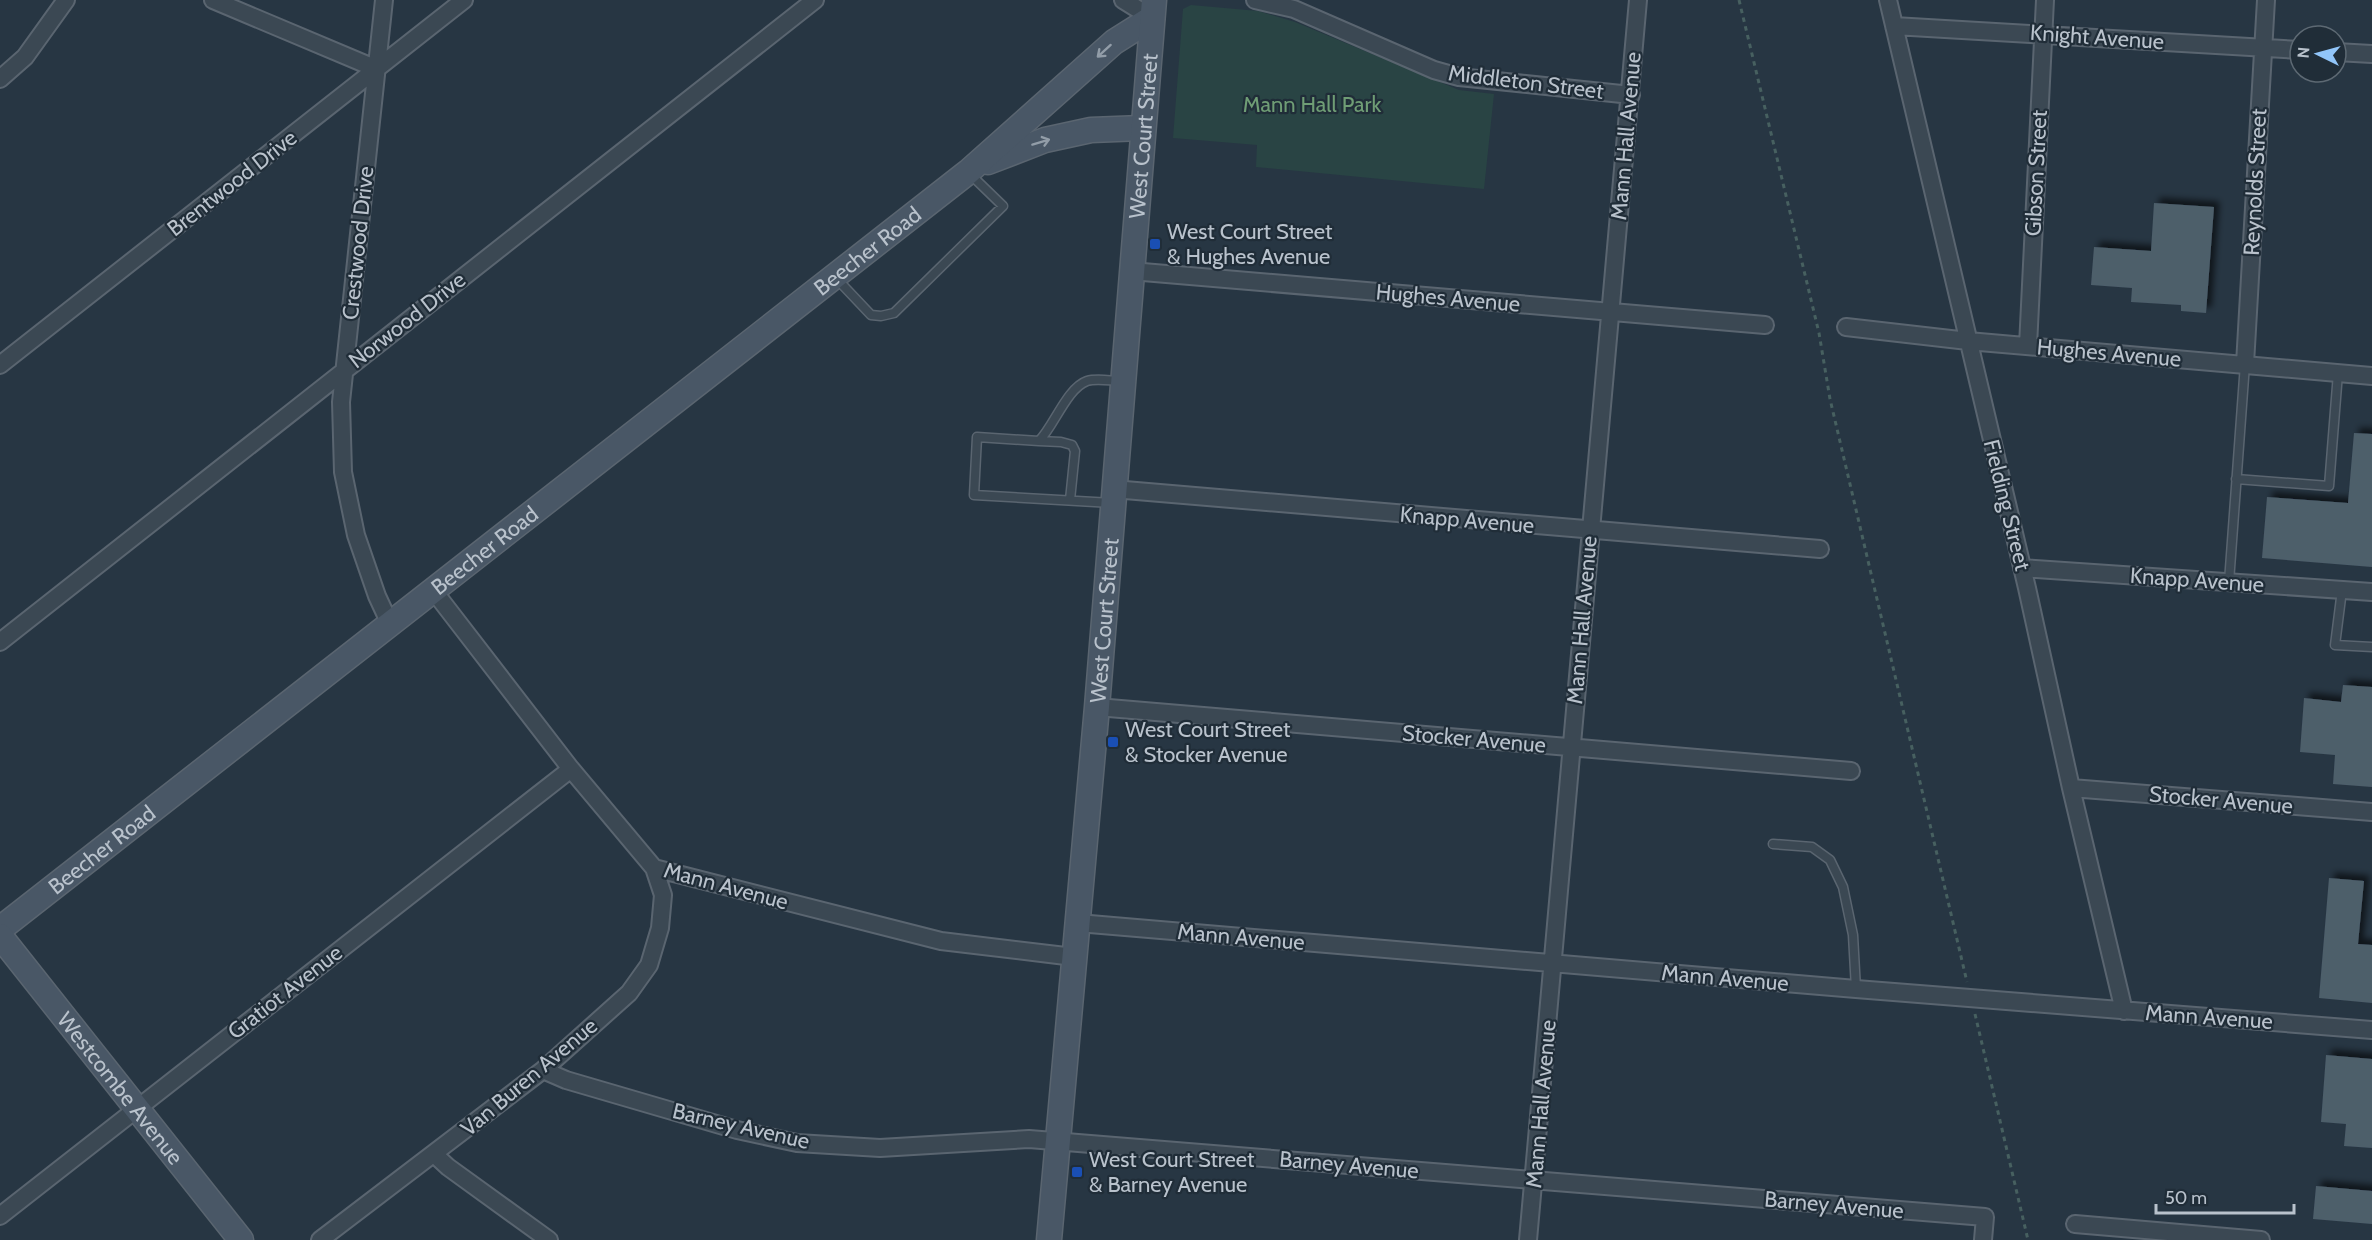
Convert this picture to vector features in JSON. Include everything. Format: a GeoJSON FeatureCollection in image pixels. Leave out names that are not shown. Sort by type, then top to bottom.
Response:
{"type":"FeatureCollection","features":[{"type":"Feature","properties":{"kind":"street"},"geometry":{"type":"LineString","coordinates":[[0,79],[25,57],[66,0]]}},
{"type":"Feature","properties":{"kind":"street"},"geometry":{"type":"LineString","coordinates":[[213,0],[377,69]]}},
{"type":"Feature","properties":{"kind":"street","name":"Crestwood Drive"},"geometry":{"type":"LineString","coordinates":[[384,0],[341,402],[343,472],[356,535],[377,596],[390,624]]}},
{"type":"Feature","properties":{"kind":"street","name":"Brentwood Drive"},"geometry":{"type":"LineString","coordinates":[[0,365],[464,0]]}},
{"type":"Feature","properties":{"kind":"street","name":"Norwood Drive"},"geometry":{"type":"LineString","coordinates":[[0,642],[815,0]]}},
{"type":"Feature","properties":{"kind":"street"},"geometry":{"type":"LineString","coordinates":[[1123,0],[1153,9]]}},
{"type":"Feature","properties":{"kind":"street","name":"Middleton Street"},"geometry":{"type":"LineString","coordinates":[[1255,0],[1294,9],[1434,70],[1460,77],[1630,95]]}},
{"type":"Feature","properties":{"kind":"street","name":"Mann Hall Avenue"},"geometry":{"type":"LineString","coordinates":[[1528,1240],[1638,0]]}},
{"type":"Feature","properties":{"kind":"street","name":"Fielding Street"},"geometry":{"type":"LineString","coordinates":[[1888,0],[2124,1011]]}},
{"type":"Feature","properties":{"kind":"street","name":"Gibson Street"},"geometry":{"type":"LineString","coordinates":[[2028,346],[2045,0]]}},
{"type":"Feature","properties":{"kind":"street","name":"Reynolds Street"},"geometry":{"type":"LineString","coordinates":[[2245,364],[2266,0]]}},
{"type":"Feature","properties":{"kind":"street","name":"West Court Street"},"geometry":{"type":"LineString","coordinates":[[1049,1240],[1097,707],[1153,9]]}},
{"type":"Feature","properties":{"kind":"street","name":"Beecher Road"},"geometry":{"type":"LineString","coordinates":[[0,929],[968,172],[1153,9]]}},
{"type":"Feature","properties":{"kind":"street","name":"Knight Avenue"},"geometry":{"type":"LineString","coordinates":[[1894,26],[2288,49]]}},
{"type":"Feature","properties":{"kind":"street"},"geometry":{"type":"LineString","coordinates":[[2348,53],[2372,54]]}},
{"type":"Feature","properties":{"kind":"street","name":"Beecher Road"},"geometry":{"type":"LineString","coordinates":[[968,172],[1015,150],[1045,140],[1091,130],[1142,128]]}},
{"type":"Feature","properties":{"kind":"street","name":"Hughes Avenue"},"geometry":{"type":"LineString","coordinates":[[1131,271],[1766,326]]}},
{"type":"Feature","properties":{"kind":"street","name":"Hughes Avenue"},"geometry":{"type":"LineString","coordinates":[[1846,327],[1968,341],[2372,376]]}},
{"type":"Feature","properties":{"kind":"street","name":"Knapp Avenue"},"geometry":{"type":"LineString","coordinates":[[1113,496],[1820,549]]}},
{"type":"Feature","properties":{"kind":"street","name":"Knapp Avenue"},"geometry":{"type":"LineString","coordinates":[[2022,567],[2372,592]]}},
{"type":"Feature","properties":{"kind":"street","name":"Mann Avenue"},"geometry":{"type":"LineString","coordinates":[[433,590],[571,769],[654,868],[941,941],[1074,957]]}},
{"type":"Feature","properties":{"kind":"street","name":"Stocker Avenue"},"geometry":{"type":"LineString","coordinates":[[1097,707],[1851,771]]}},
{"type":"Feature","properties":{"kind":"street","name":"Gratiot Avenue"},"geometry":{"type":"LineString","coordinates":[[0,1216],[571,769]]}},
{"type":"Feature","properties":{"kind":"street","name":"Stocker Avenue"},"geometry":{"type":"LineString","coordinates":[[2071,788],[2372,813]]}},
{"type":"Feature","properties":{"kind":"street","name":"Van Buren Avenue"},"geometry":{"type":"LineString","coordinates":[[320,1240],[543,1070],[629,993],[649,965],[660,928],[663,895],[654,868]]}},
{"type":"Feature","properties":{"kind":"street","name":"Mann Avenue"},"geometry":{"type":"LineString","coordinates":[[1078,922],[1856,989],[2372,1030]]}},
{"type":"Feature","properties":{"kind":"street","name":"Westcombe Avenue"},"geometry":{"type":"LineString","coordinates":[[0,936],[241,1240]]}},
{"type":"Feature","properties":{"kind":"street","name":"Barney Avenue"},"geometry":{"type":"LineString","coordinates":[[543,1070],[566,1080],[737,1130],[797,1143],[880,1148],[1029,1139],[1534,1180],[1985,1217],[1983,1240]]}},
{"type":"Feature","properties":{"kind":"street"},"geometry":{"type":"LineString","coordinates":[[434,1154],[448,1167],[549,1240]]}},
{"type":"Feature","properties":{"kind":"street"},"geometry":{"type":"LineString","coordinates":[[2075,1224],[2261,1240]]}},
{"type":"Feature","properties":{"kind":"lane"},"geometry":{"type":"LineString","coordinates":[[835,276],[871,315],[881,316],[894,313],[1003,206],[968,172]]}},
{"type":"Feature","properties":{"kind":"lane"},"geometry":{"type":"LineString","coordinates":[[2229,582],[2245,364]]}},
{"type":"Feature","properties":{"kind":"lane"},"geometry":{"type":"LineString","coordinates":[[2236,479],[2329,486],[2338,373]]}},
{"type":"Feature","properties":{"kind":"lane"},"geometry":{"type":"LineString","coordinates":[[1039,441],[1049,431],[1073,390],[1085,382],[1122,381]]}},
{"type":"Feature","properties":{"kind":"lane"},"geometry":{"type":"LineString","coordinates":[[1070,500],[1075,451],[1072,445],[1061,442],[977,437],[974,495],[1070,500],[1113,496]]}},
{"type":"Feature","properties":{"kind":"lane"},"geometry":{"type":"LineString","coordinates":[[2342,590],[2335,645],[2372,647]]}},
{"type":"Feature","properties":{"kind":"lane"},"geometry":{"type":"LineString","coordinates":[[1773,844],[1812,848],[1830,860],[1843,887],[1853,935],[1856,989]]}},
{"type":"Feature","properties":{"kind":"path"},"geometry":{"type":"LineString","coordinates":[[1739,0],[1819,333],[1830,399],[1967,984]]}},
{"type":"Feature","properties":{"kind":"path"},"geometry":{"type":"LineString","coordinates":[[1973,1007],[2028,1240]]}},
{"type":"Feature","properties":{"kind":"green space","name":"Mann Hall Park"},"geometry":{"type":"Polygon","coordinates":[[[1191,5],[1258,11],[1295,22],[1459,90],[1494,94],[1484,189],[1256,167],[1257,145],[1173,138],[1183,9],[1191,5]]]}},
{"type":"Feature","properties":{"kind":"building"},"geometry":{"type":"Polygon","coordinates":[[[2154,203],[2214,207],[2206,313],[2181,311],[2181,305],[2131,302],[2132,288],[2091,285],[2094,247],[2151,251],[2154,203]]]}},
{"type":"Feature","properties":{"kind":"building"},"geometry":{"type":"Polygon","coordinates":[[[2354,433],[2372,434],[2372,567],[2262,558],[2267,497],[2348,503],[2354,433]]]}},
{"type":"Feature","properties":{"kind":"building"},"geometry":{"type":"Polygon","coordinates":[[[2343,685],[2372,687],[2372,787],[2333,784],[2335,755],[2300,752],[2304,698],[2341,702],[2343,685]]]}},
{"type":"Feature","properties":{"kind":"building"},"geometry":{"type":"Polygon","coordinates":[[[2329,878],[2364,881],[2358,944],[2372,945],[2372,1003],[2319,998],[2329,878]]]}},
{"type":"Feature","properties":{"kind":"building"},"geometry":{"type":"Polygon","coordinates":[[[2326,1055],[2372,1059],[2372,1148],[2344,1146],[2346,1124],[2321,1122],[2326,1055]]]}},
{"type":"Feature","properties":{"kind":"building"},"geometry":{"type":"Polygon","coordinates":[[[2316,1186],[2372,1191],[2372,1224],[2313,1219],[2316,1186]]]}},
{"type":"Feature","properties":{"kind":"place","name":"West Court Street & Hughes Avenue"},"geometry":{"type":"Point","coordinates":[1155,244]}},
{"type":"Feature","properties":{"kind":"place","name":"West Court Street & Stocker Avenue"},"geometry":{"type":"Point","coordinates":[1113,742]}},
{"type":"Feature","properties":{"kind":"place","name":"West Court Street & Barney Avenue"},"geometry":{"type":"Point","coordinates":[1077,1172]}}]}
